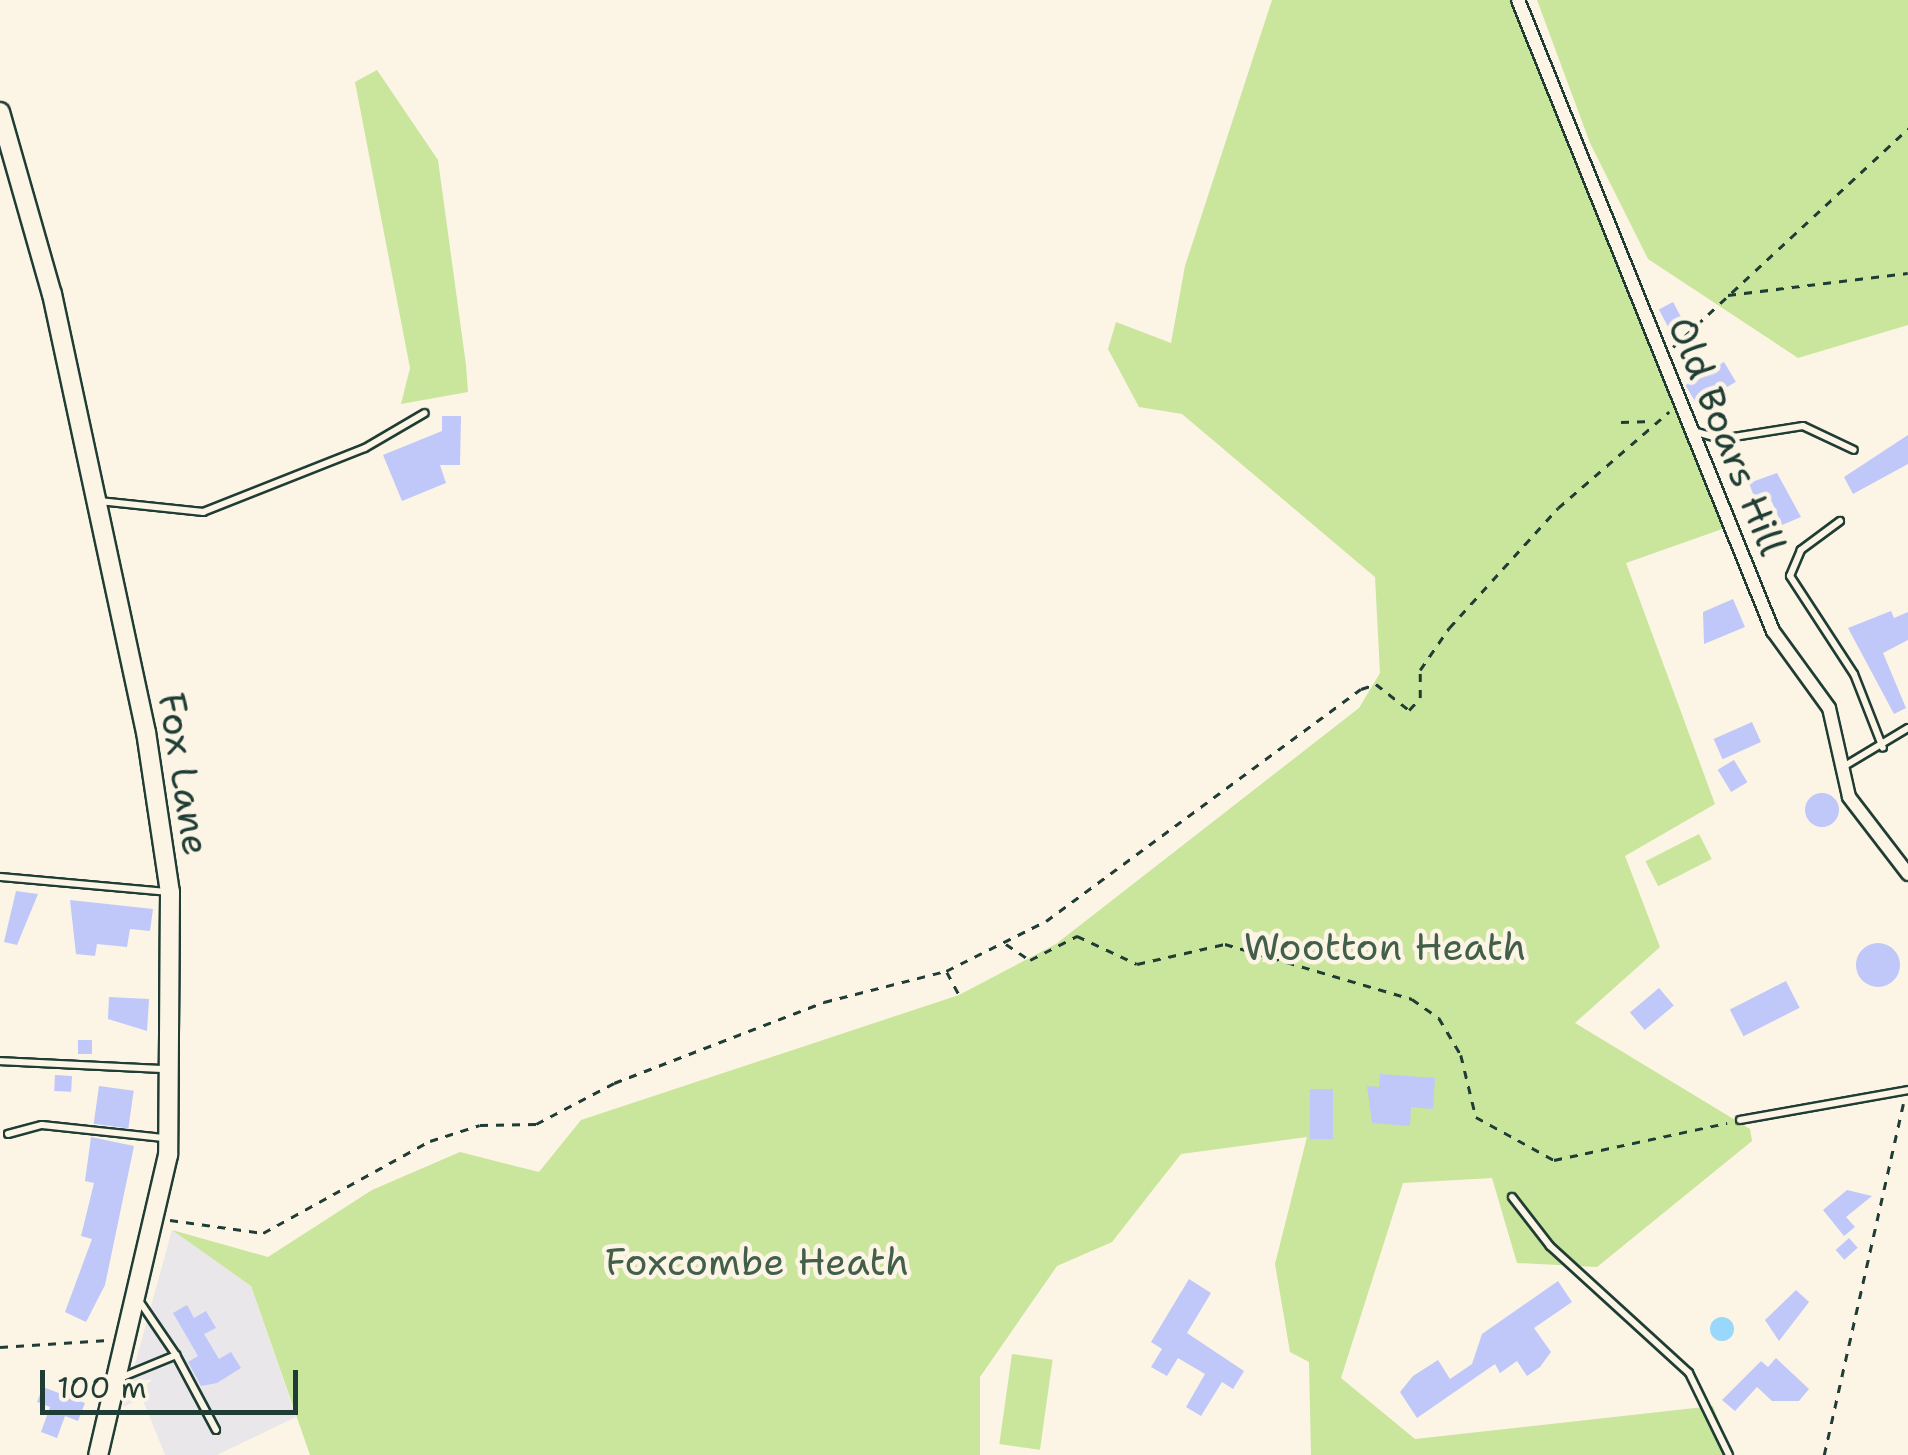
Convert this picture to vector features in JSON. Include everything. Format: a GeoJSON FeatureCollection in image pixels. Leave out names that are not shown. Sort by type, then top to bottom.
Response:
{"type":"FeatureCollection","features":[{"type":"Feature","properties":{"kind":"street","name":"Old Boars Hill"},"geometry":{"type":"LineString","coordinates":[[1518,0],[1773,631],[1829,708],[1849,797],[1908,874]]}},
{"type":"Feature","properties":{"kind":"street","name":"Fox Lane"},"geometry":{"type":"LineString","coordinates":[[0,112],[40,238],[92,500],[146,732],[170,892],[176,1070],[170,1139],[159,1218],[140,1302],[98,1455]]}},
{"type":"Feature","properties":{"kind":"lane"},"geometry":{"type":"LineString","coordinates":[[92,500],[203,512],[365,448],[425,413]]}},
{"type":"Feature","properties":{"kind":"lane"},"geometry":{"type":"LineString","coordinates":[[1692,430],[1721,438],[1802,426],[1854,450]]}},
{"type":"Feature","properties":{"kind":"lane"},"geometry":{"type":"LineString","coordinates":[[1840,522],[1801,550],[1790,576],[1854,674],[1883,748]]}},
{"type":"Feature","properties":{"kind":"lane"},"geometry":{"type":"LineString","coordinates":[[1842,767],[1883,748],[1908,728]]}},
{"type":"Feature","properties":{"kind":"lane"},"geometry":{"type":"LineString","coordinates":[[0,876],[170,892]]}},
{"type":"Feature","properties":{"kind":"lane"},"geometry":{"type":"LineString","coordinates":[[0,1061],[176,1070]]}},
{"type":"Feature","properties":{"kind":"lane"},"geometry":{"type":"LineString","coordinates":[[1740,1120],[1906,1092]]}},
{"type":"Feature","properties":{"kind":"lane"},"geometry":{"type":"LineString","coordinates":[[8,1134],[42,1124],[170,1139]]}},
{"type":"Feature","properties":{"kind":"lane"},"geometry":{"type":"LineString","coordinates":[[1512,1196],[1550,1246],[1688,1373],[1728,1455]]}},
{"type":"Feature","properties":{"kind":"lane"},"geometry":{"type":"LineString","coordinates":[[140,1302],[176,1355],[216,1430]]}},
{"type":"Feature","properties":{"kind":"lane"},"geometry":{"type":"LineString","coordinates":[[118,1378],[176,1355]]}},
{"type":"Feature","properties":{"kind":"path"},"geometry":{"type":"LineString","coordinates":[[1664,354],[1908,129]]}},
{"type":"Feature","properties":{"kind":"path"},"geometry":{"type":"LineString","coordinates":[[1727,295],[1908,273]]}},
{"type":"Feature","properties":{"kind":"path"},"geometry":{"type":"LineString","coordinates":[[1621,422],[1654,420],[1683,407]]}},
{"type":"Feature","properties":{"kind":"path"},"geometry":{"type":"LineString","coordinates":[[159,1218],[262,1233],[430,1141],[480,1125],[536,1124],[614,1082],[824,1002],[946,971],[1005,943],[1120,870],[1361,689],[1376,684],[1410,710],[1420,698],[1420,670],[1449,628],[1654,420]]}},
{"type":"Feature","properties":{"kind":"path"},"geometry":{"type":"LineString","coordinates":[[1005,943],[1030,960],[1077,936],[1137,964],[1225,944],[1412,998],[1439,1018],[1461,1055],[1476,1117],[1554,1160],[1740,1120]]}},
{"type":"Feature","properties":{"kind":"path"},"geometry":{"type":"LineString","coordinates":[[946,971],[959,996]]}},
{"type":"Feature","properties":{"kind":"path"},"geometry":{"type":"LineString","coordinates":[[1824,1455],[1851,1315],[1906,1092]]}},
{"type":"Feature","properties":{"kind":"path"},"geometry":{"type":"LineString","coordinates":[[0,1347],[129,1344]]}},
{"type":"Feature","properties":{"kind":"shaded area"},"geometry":{"type":"Polygon","coordinates":[[[172,1230],[251,1286],[296,1417],[217,1455],[165,1455],[142,1398],[123,1407],[172,1230]]]}},
{"type":"Feature","properties":{"kind":"green space"},"geometry":{"type":"Polygon","coordinates":[[[1272,0],[1514,0],[1725,528],[1626,563],[1715,804],[1625,856],[1660,947],[1575,1023],[1750,1129],[1752,1141],[1597,1267],[1517,1263],[1492,1178],[1403,1183],[1341,1378],[1415,1439],[1713,1406],[1732,1455],[1311,1455],[1309,1362],[1290,1352],[1275,1264],[1307,1137],[1181,1154],[1112,1242],[1057,1266],[980,1377],[980,1455],[310,1455],[251,1286],[172,1230],[268,1257],[372,1190],[460,1152],[539,1172],[581,1120],[959,995],[1056,944],[1359,708],[1380,673],[1375,577],[1182,414],[1139,407],[1108,349],[1116,322],[1171,343],[1185,266],[1272,0]]]}},
{"type":"Feature","properties":{"kind":"green space"},"geometry":{"type":"Polygon","coordinates":[[[1537,0],[1908,0],[1908,325],[1798,358],[1648,259],[1590,143],[1537,0]]]}},
{"type":"Feature","properties":{"kind":"green space"},"geometry":{"type":"Polygon","coordinates":[[[377,70],[438,160],[468,392],[401,404],[410,368],[355,82],[377,70]]]}},
{"type":"Feature","properties":{"kind":"green space"},"geometry":{"type":"Polygon","coordinates":[[[1699,834],[1712,859],[1658,886],[1646,861],[1699,834]]]}},
{"type":"Feature","properties":{"kind":"green space"},"geometry":{"type":"Polygon","coordinates":[[[1012,1354],[1053,1360],[1040,1450],[999,1444],[1012,1354]]]}},
{"type":"Feature","properties":{"kind":"water"},"geometry":{"type":"Polygon","coordinates":[[[1722,1317],[1731,1320],[1731,1338],[1722,1341],[1713,1338],[1710,1329],[1713,1320],[1722,1317]]]}},
{"type":"Feature","properties":{"kind":"building"},"geometry":{"type":"Polygon","coordinates":[[[1673,302],[1686,326],[1672,333],[1659,310],[1673,302]]]}},
{"type":"Feature","properties":{"kind":"building"},"geometry":{"type":"Polygon","coordinates":[[[1724,362],[1736,382],[1697,405],[1685,385],[1724,362]]]}},
{"type":"Feature","properties":{"kind":"building"},"geometry":{"type":"Polygon","coordinates":[[[442,416],[461,416],[460,465],[440,465],[446,483],[402,501],[383,455],[442,431],[442,416]]]}},
{"type":"Feature","properties":{"kind":"building"},"geometry":{"type":"Polygon","coordinates":[[[1908,435],[1908,464],[1853,494],[1844,477],[1908,435]]]}},
{"type":"Feature","properties":{"kind":"building"},"geometry":{"type":"Polygon","coordinates":[[[1777,473],[1801,517],[1782,525],[1771,500],[1756,502],[1749,483],[1777,473]]]}},
{"type":"Feature","properties":{"kind":"building"},"geometry":{"type":"Polygon","coordinates":[[[1733,599],[1745,627],[1704,644],[1703,612],[1733,599]]]}},
{"type":"Feature","properties":{"kind":"building"},"geometry":{"type":"Polygon","coordinates":[[[1891,611],[1894,618],[1908,612],[1908,640],[1883,653],[1906,708],[1894,714],[1848,628],[1891,611]]]}},
{"type":"Feature","properties":{"kind":"building"},"geometry":{"type":"Polygon","coordinates":[[[1752,722],[1761,742],[1723,759],[1714,739],[1752,722]]]}},
{"type":"Feature","properties":{"kind":"building"},"geometry":{"type":"Polygon","coordinates":[[[1734,760],[1747,782],[1731,792],[1718,770],[1734,760]]]}},
{"type":"Feature","properties":{"kind":"building"},"geometry":{"type":"Polygon","coordinates":[[[1822,793],[1834,798],[1839,810],[1834,822],[1822,827],[1810,822],[1805,810],[1810,798],[1822,793]]]}},
{"type":"Feature","properties":{"kind":"building"},"geometry":{"type":"Polygon","coordinates":[[[16,891],[38,894],[17,945],[4,942],[16,891]]]}},
{"type":"Feature","properties":{"kind":"building"},"geometry":{"type":"Polygon","coordinates":[[[70,900],[153,909],[150,931],[130,929],[127,947],[97,944],[95,956],[76,954],[70,900]]]}},
{"type":"Feature","properties":{"kind":"building"},"geometry":{"type":"Polygon","coordinates":[[[1878,943],[1893,950],[1900,965],[1893,980],[1878,987],[1863,980],[1856,965],[1863,950],[1878,943]]]}},
{"type":"Feature","properties":{"kind":"building"},"geometry":{"type":"Polygon","coordinates":[[[1786,981],[1800,1008],[1743,1036],[1730,1010],[1786,981]]]}},
{"type":"Feature","properties":{"kind":"building"},"geometry":{"type":"Polygon","coordinates":[[[1659,988],[1674,1006],[1645,1030],[1630,1012],[1659,988]]]}},
{"type":"Feature","properties":{"kind":"building"},"geometry":{"type":"Polygon","coordinates":[[[109,997],[149,999],[147,1031],[108,1019],[109,997]]]}},
{"type":"Feature","properties":{"kind":"building"},"geometry":{"type":"Polygon","coordinates":[[[78,1040],[92,1040],[92,1054],[78,1054],[78,1040]]]}},
{"type":"Feature","properties":{"kind":"building"},"geometry":{"type":"Polygon","coordinates":[[[1380,1074],[1435,1078],[1433,1109],[1411,1107],[1410,1126],[1372,1123],[1367,1086],[1379,1087],[1380,1074]]]}},
{"type":"Feature","properties":{"kind":"building"},"geometry":{"type":"Polygon","coordinates":[[[55,1075],[72,1076],[71,1092],[54,1091],[55,1075]]]}},
{"type":"Feature","properties":{"kind":"building"},"geometry":{"type":"Polygon","coordinates":[[[99,1086],[134,1091],[128,1129],[94,1124],[99,1086]]]}},
{"type":"Feature","properties":{"kind":"building"},"geometry":{"type":"Polygon","coordinates":[[[1310,1089],[1333,1089],[1333,1139],[1310,1139],[1310,1089]]]}},
{"type":"Feature","properties":{"kind":"building"},"geometry":{"type":"Polygon","coordinates":[[[91,1137],[134,1146],[105,1285],[86,1322],[65,1312],[92,1239],[81,1236],[94,1183],[85,1181],[91,1137]]]}},
{"type":"Feature","properties":{"kind":"building"},"geometry":{"type":"Polygon","coordinates":[[[1847,1190],[1872,1196],[1846,1217],[1855,1227],[1844,1236],[1823,1210],[1847,1190]]]}},
{"type":"Feature","properties":{"kind":"building"},"geometry":{"type":"Polygon","coordinates":[[[1849,1238],[1858,1248],[1844,1260],[1836,1250],[1849,1238]]]}},
{"type":"Feature","properties":{"kind":"building"},"geometry":{"type":"Polygon","coordinates":[[[1189,1279],[1211,1293],[1187,1333],[1244,1371],[1233,1389],[1222,1382],[1201,1416],[1186,1407],[1205,1374],[1178,1358],[1167,1376],[1151,1367],[1162,1349],[1151,1342],[1189,1279]]]}},
{"type":"Feature","properties":{"kind":"building"},"geometry":{"type":"Polygon","coordinates":[[[1558,1281],[1572,1302],[1534,1328],[1551,1352],[1540,1367],[1527,1376],[1517,1361],[1500,1373],[1495,1364],[1417,1418],[1400,1392],[1413,1376],[1438,1360],[1450,1379],[1472,1364],[1482,1334],[1558,1281]]]}},
{"type":"Feature","properties":{"kind":"building"},"geometry":{"type":"Polygon","coordinates":[[[1796,1290],[1809,1302],[1779,1341],[1765,1320],[1796,1290]]]}},
{"type":"Feature","properties":{"kind":"building"},"geometry":{"type":"Polygon","coordinates":[[[187,1305],[194,1318],[206,1311],[216,1328],[204,1334],[219,1359],[231,1352],[241,1368],[217,1383],[201,1386],[188,1362],[198,1356],[173,1313],[187,1305]]]}},
{"type":"Feature","properties":{"kind":"building"},"geometry":{"type":"Polygon","coordinates":[[[1776,1358],[1809,1389],[1799,1401],[1772,1401],[1757,1387],[1735,1411],[1722,1400],[1761,1361],[1768,1367],[1776,1358]]]}},
{"type":"Feature","properties":{"kind":"building"},"geometry":{"type":"Polygon","coordinates":[[[43,1387],[85,1403],[78,1421],[65,1416],[57,1438],[41,1432],[50,1407],[37,1402],[43,1387]]]}},
{"type":"Feature","properties":{"kind":"park label","name":"Wootton Heath"},"geometry":{"type":"Point","coordinates":[1385,947]}},
{"type":"Feature","properties":{"kind":"park label","name":"Foxcombe Heath"},"geometry":{"type":"Point","coordinates":[757,1262]}}]}
